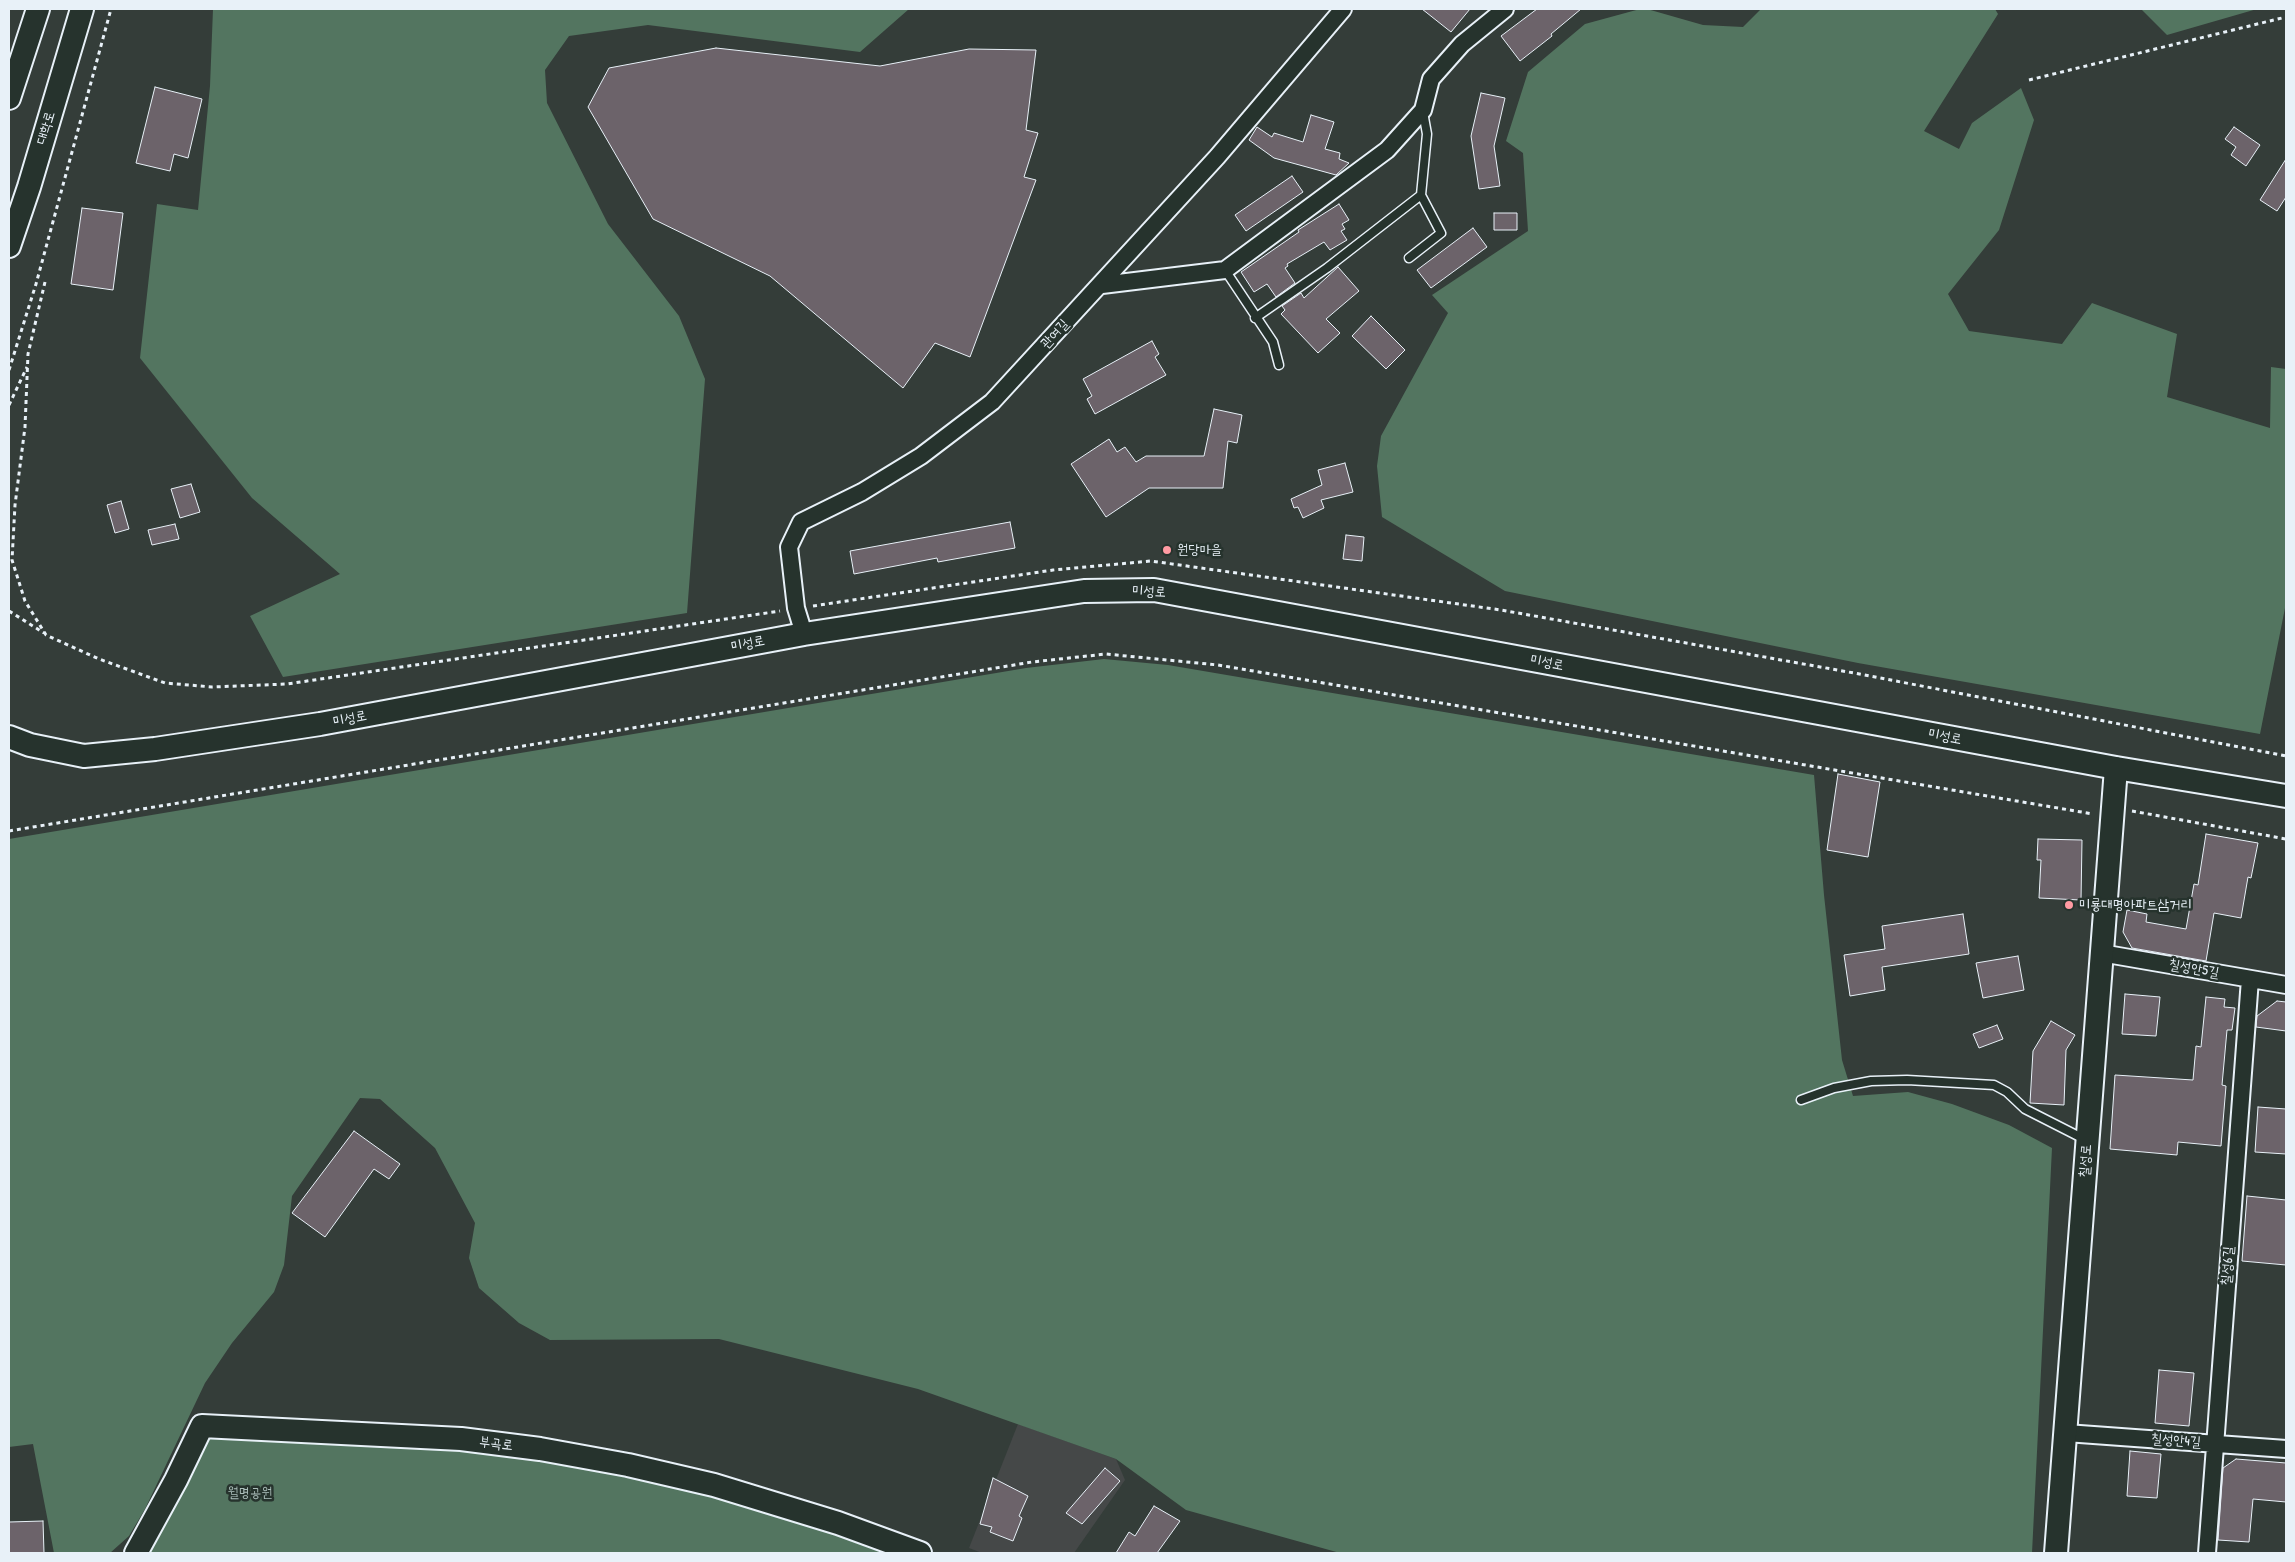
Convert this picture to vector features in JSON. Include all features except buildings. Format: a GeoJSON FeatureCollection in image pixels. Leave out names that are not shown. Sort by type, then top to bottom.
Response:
{"type":"FeatureCollection","features":[{"type":"Feature","properties":{"kind":"street"},"geometry":{"type":"LineString","coordinates":[[9,98],[38,9]]}},
{"type":"Feature","properties":{"kind":"street","name":"대학로"},"geometry":{"type":"LineString","coordinates":[[9,246],[29,187],[82,9]]}},
{"type":"Feature","properties":{"kind":"street","name":"관여길"},"geometry":{"type":"LineString","coordinates":[[804,634],[796,608],[789,547],[801,522],[862,492],[921,456],[992,402],[1102,285],[1217,157],[1343,9]]}},
{"type":"Feature","properties":{"kind":"street"},"geometry":{"type":"LineString","coordinates":[[1102,285],[1225,270],[1387,150],[1423,110],[1431,79],[1462,44],[1505,9]]}},
{"type":"Feature","properties":{"kind":"street","name":"미성로"},"geometry":{"type":"LineString","coordinates":[[9,737],[30,745],[84,756],[155,749],[320,724],[804,634],[1084,591],[1154,590],[2116,768],[2286,796]]}},
{"type":"Feature","properties":{"kind":"street","name":"칠성로"},"geometry":{"type":"LineString","coordinates":[[2056,1553],[2116,768]]}},
{"type":"Feature","properties":{"kind":"street","name":"칠성안5길"},"geometry":{"type":"LineString","coordinates":[[2101,953],[2286,986]]}},
{"type":"Feature","properties":{"kind":"street","name":"칠성6길"},"geometry":{"type":"LineString","coordinates":[[2207,1553],[2250,979]]}},
{"type":"Feature","properties":{"kind":"street","name":"부곡로"},"geometry":{"type":"LineString","coordinates":[[136,1553],[176,1480],[202,1426],[461,1440],[540,1449],[714,1485],[838,1523],[920,1553]]}},
{"type":"Feature","properties":{"kind":"street","name":"칠성안4길"},"geometry":{"type":"LineString","coordinates":[[2066,1433],[2286,1449]]}},
{"type":"Feature","properties":{"kind":"lane"},"geometry":{"type":"LineString","coordinates":[[1410,258],[1441,233],[1421,195],[1426,134],[1423,110]]}},
{"type":"Feature","properties":{"kind":"lane"},"geometry":{"type":"LineString","coordinates":[[1256,318],[1327,268],[1421,195]]}},
{"type":"Feature","properties":{"kind":"lane"},"geometry":{"type":"LineString","coordinates":[[1225,270],[1272,342],[1279,365]]}},
{"type":"Feature","properties":{"kind":"lane"},"geometry":{"type":"LineString","coordinates":[[1801,1100],[1834,1088],[1871,1081],[1907,1080],[1994,1085],[2007,1092],[2025,1109],[2088,1141]]}},
{"type":"Feature","properties":{"kind":"path"},"geometry":{"type":"LineString","coordinates":[[9,370],[36,284],[111,9]]}},
{"type":"Feature","properties":{"kind":"path"},"geometry":{"type":"LineString","coordinates":[[2029,80],[2286,17]]}},
{"type":"Feature","properties":{"kind":"path"},"geometry":{"type":"LineString","coordinates":[[9,405],[28,365]]}},
{"type":"Feature","properties":{"kind":"path"},"geometry":{"type":"LineString","coordinates":[[9,611],[46,635]]}},
{"type":"Feature","properties":{"kind":"path"},"geometry":{"type":"LineString","coordinates":[[9,831],[1032,662],[1106,654],[1218,664],[2112,818],[2126,810],[2286,839]]}},
{"type":"Feature","properties":{"kind":"shaded area"},"geometry":{"type":"Polygon","coordinates":[[[1018,1424],[1116,1459],[1125,1480],[1074,1553],[982,1553],[969,1548],[1018,1424]]]}},
{"type":"Feature","properties":{"kind":"green space"},"geometry":{"type":"Polygon","coordinates":[[[213,9],[909,9],[860,52],[648,25],[569,36],[545,70],[547,103],[608,224],[679,316],[705,379],[687,613],[283,677],[250,616],[340,574],[252,498],[140,358],[157,204],[198,210],[210,86],[213,9]]]}},
{"type":"Feature","properties":{"kind":"green space"},"geometry":{"type":"Polygon","coordinates":[[[1640,9],[1647,9],[1703,25],[1743,27],[1761,9],[1995,9],[1998,14],[1924,131],[1959,149],[1972,123],[2021,88],[2034,120],[1999,230],[1948,294],[1969,331],[2062,344],[2092,303],[2177,334],[2167,397],[2270,428],[2271,367],[2286,369],[2286,603],[2260,734],[1858,663],[1505,591],[1382,517],[1377,466],[1381,436],[1448,313],[1432,295],[1528,231],[1523,153],[1506,141],[1528,72],[1585,24],[1640,9]]]}},
{"type":"Feature","properties":{"kind":"green space"},"geometry":{"type":"Polygon","coordinates":[[[2141,9],[2257,9],[2167,35],[2141,9]]]}},
{"type":"Feature","properties":{"kind":"green space"},"geometry":{"type":"Polygon","coordinates":[[[1104,659],[1168,665],[1814,775],[1824,895],[1842,1060],[1853,1096],[1908,1092],[1952,1104],[2009,1125],[2052,1148],[2032,1553],[1340,1553],[1186,1510],[1116,1459],[918,1389],[719,1339],[550,1340],[519,1323],[479,1288],[469,1258],[475,1223],[435,1148],[380,1099],[360,1098],[292,1196],[284,1265],[274,1292],[232,1343],[205,1383],[145,1509],[129,1536],[110,1553],[54,1553],[33,1444],[9,1447],[9,839],[1026,668],[1104,659]]]}},
{"type":"Feature","properties":{"kind":"green space","name":"월명공원"},"geometry":{"type":"Polygon","coordinates":[[[225,1431],[518,1451],[745,1503],[905,1553],[145,1553],[204,1441],[225,1431]]]}},
{"type":"Feature","properties":{"kind":"place","name":"원당마을"},"geometry":{"type":"Point","coordinates":[1167,550]}},
{"type":"Feature","properties":{"kind":"place","name":"미룡대명아파트삼거리"},"geometry":{"type":"Point","coordinates":[2069,905]}}]}
